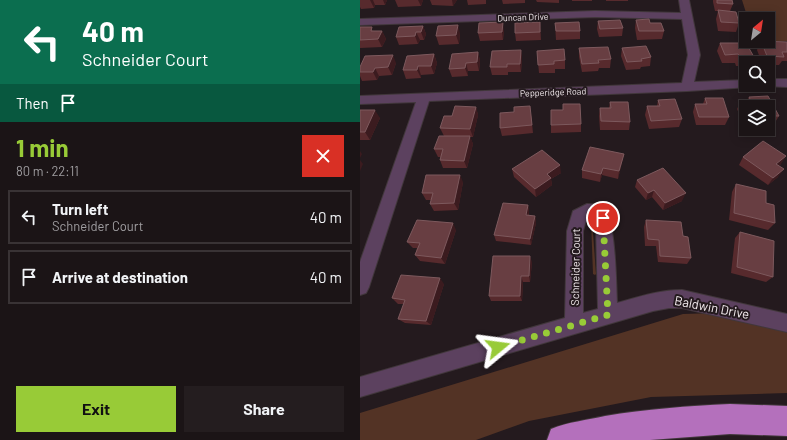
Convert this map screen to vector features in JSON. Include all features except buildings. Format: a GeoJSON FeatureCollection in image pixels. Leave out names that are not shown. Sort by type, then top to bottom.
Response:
{"type":"FeatureCollection","features":[{"type":"Feature","properties":{"kind":"highway"},"geometry":{"type":"LineString","coordinates":[[562,440],[605,431],[662,423],[725,419],[787,421]]}},
{"type":"Feature","properties":{"kind":"street"},"geometry":{"type":"LineString","coordinates":[[684,0],[694,56],[687,87]]}},
{"type":"Feature","properties":{"kind":"street","name":"Duncan Drive"},"geometry":{"type":"LineString","coordinates":[[360,22],[595,14],[686,16]]}},
{"type":"Feature","properties":{"kind":"street"},"geometry":{"type":"LineString","coordinates":[[775,83],[787,83]]}},
{"type":"Feature","properties":{"kind":"street","name":"Pepperidge Road"},"geometry":{"type":"LineString","coordinates":[[360,100],[739,84]]}},
{"type":"Feature","properties":{"kind":"street"},"geometry":{"type":"LineString","coordinates":[[360,287],[424,98]]}},
{"type":"Feature","properties":{"kind":"street","name":"Schneider Court"},"geometry":{"type":"LineString","coordinates":[[574,325],[574,231],[579,216],[587,210],[592,210],[600,214],[604,226],[608,315]]}},
{"type":"Feature","properties":{"kind":"street","name":"Baldwin Drive"},"geometry":{"type":"LineString","coordinates":[[360,387],[653,302],[676,299],[698,302],[787,323]]}},
{"type":"Feature","properties":{"kind":"shaded area"},"geometry":{"type":"Polygon","coordinates":[[[742,0],[787,0],[787,41],[775,41],[775,12],[746,12],[742,0]]]}},
{"type":"Feature","properties":{"kind":"shaded area"},"geometry":{"type":"Polygon","coordinates":[[[592,219],[596,274],[595,275],[593,274],[592,219]]]}},
{"type":"Feature","properties":{"kind":"shaded area"},"geometry":{"type":"Polygon","coordinates":[[[716,313],[787,330],[787,393],[651,397],[529,421],[476,440],[360,440],[360,413],[683,314],[716,313]]]}},
{"type":"Feature","properties":{"kind":"route"},"geometry":{"type":"LineString","coordinates":[[498,347],[608,315],[603,218]]}}]}
